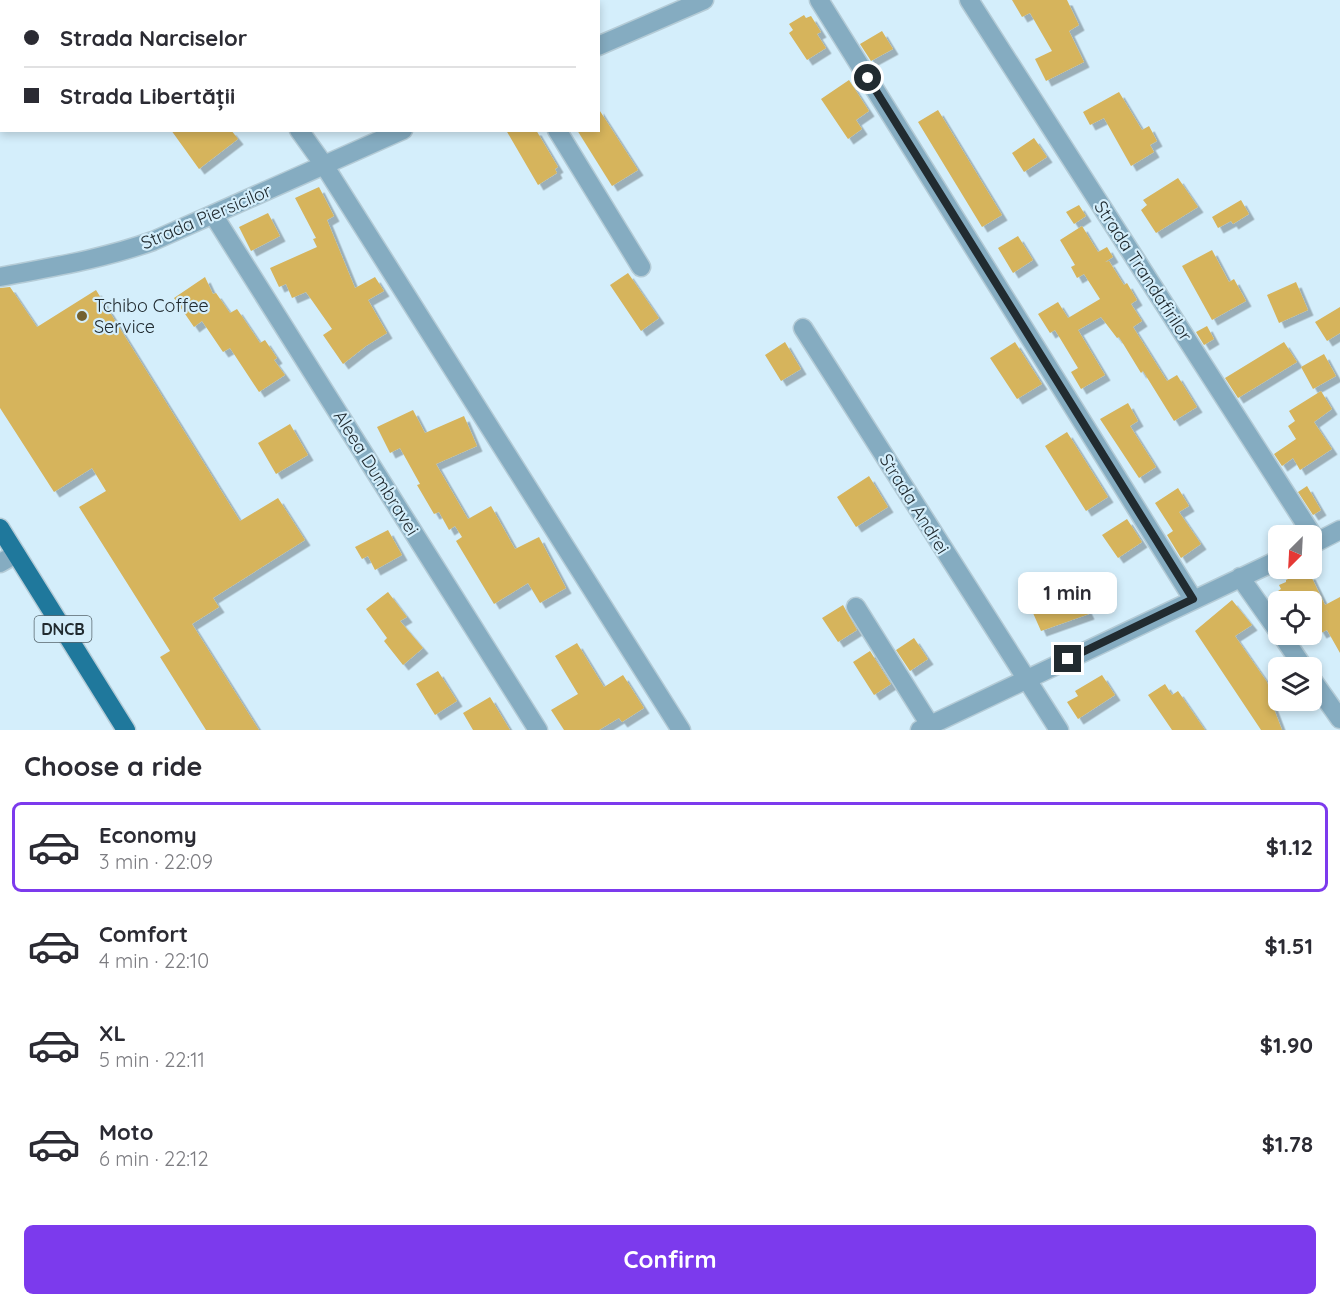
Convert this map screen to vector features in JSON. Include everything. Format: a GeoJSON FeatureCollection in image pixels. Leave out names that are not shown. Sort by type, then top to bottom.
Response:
{"type":"FeatureCollection","features":[{"type":"Feature","properties":{"kind":"main road","name":"DNCB"},"geometry":{"type":"LineString","coordinates":[[0,528],[126,730]]}},
{"type":"Feature","properties":{"kind":"street"},"geometry":{"type":"LineString","coordinates":[[600,45],[704,0]]}},
{"type":"Feature","properties":{"kind":"street"},"geometry":{"type":"LineString","coordinates":[[819,0],[1193,599]]}},
{"type":"Feature","properties":{"kind":"street","name":"Strada Trandafirilor"},"geometry":{"type":"LineString","coordinates":[[969,0],[1302,525]]}},
{"type":"Feature","properties":{"kind":"street"},"geometry":{"type":"LineString","coordinates":[[300,132],[324,165],[681,730]]}},
{"type":"Feature","properties":{"kind":"street","name":"Strada Piersicilor"},"geometry":{"type":"LineString","coordinates":[[0,277],[121,252],[214,216],[324,165],[373,136],[393,132]]}},
{"type":"Feature","properties":{"kind":"street"},"geometry":{"type":"LineString","coordinates":[[558,132],[641,267]]}},
{"type":"Feature","properties":{"kind":"street","name":"Aleea Dumbravei"},"geometry":{"type":"LineString","coordinates":[[214,216],[538,730]]}},
{"type":"Feature","properties":{"kind":"street","name":"Strada Andrei"},"geometry":{"type":"LineString","coordinates":[[803,328],[1059,730]]}},
{"type":"Feature","properties":{"kind":"street"},"geometry":{"type":"LineString","coordinates":[[1322,540],[1340,530]]}},
{"type":"Feature","properties":{"kind":"street"},"geometry":{"type":"LineString","coordinates":[[0,563],[16,554]]}},
{"type":"Feature","properties":{"kind":"street"},"geometry":{"type":"LineString","coordinates":[[856,607],[925,728],[1268,564]]}},
{"type":"Feature","properties":{"kind":"street"},"geometry":{"type":"LineString","coordinates":[[1240,577],[1268,617]]}},
{"type":"Feature","properties":{"kind":"street"},"geometry":{"type":"LineString","coordinates":[[1322,694],[1340,719]]}},
{"type":"Feature","properties":{"kind":"building"},"geometry":{"type":"Polygon","coordinates":[[[1012,0],[1067,0],[1079,25],[1069,31],[1084,62],[1046,81],[1035,59],[1052,51],[1030,13],[1022,17],[1012,0]]]}},
{"type":"Feature","properties":{"kind":"building"},"geometry":{"type":"Polygon","coordinates":[[[804,15],[806,18],[811,16],[821,32],[817,34],[826,48],[807,60],[789,33],[793,30],[789,24],[804,15]]]}},
{"type":"Feature","properties":{"kind":"building"},"geometry":{"type":"Polygon","coordinates":[[[882,31],[893,49],[871,61],[860,44],[882,31]]]}},
{"type":"Feature","properties":{"kind":"building"},"geometry":{"type":"Polygon","coordinates":[[[849,80],[869,111],[856,120],[862,129],[848,139],[821,99],[849,80]]]}},
{"type":"Feature","properties":{"kind":"building"},"geometry":{"type":"Polygon","coordinates":[[[1119,92],[1142,130],[1149,126],[1157,141],[1150,145],[1154,152],[1131,166],[1104,118],[1090,125],[1083,112],[1119,92]]]}},
{"type":"Feature","properties":{"kind":"building"},"geometry":{"type":"Polygon","coordinates":[[[938,110],[1002,215],[982,227],[918,122],[938,110]]]}},
{"type":"Feature","properties":{"kind":"building"},"geometry":{"type":"Polygon","coordinates":[[[600,111],[638,170],[612,186],[578,132],[600,132],[600,111]]]}},
{"type":"Feature","properties":{"kind":"building"},"geometry":{"type":"Polygon","coordinates":[[[172,132],[233,132],[238,139],[199,169],[172,132]]]}},
{"type":"Feature","properties":{"kind":"building"},"geometry":{"type":"Polygon","coordinates":[[[507,132],[537,132],[558,167],[555,169],[557,173],[538,185],[507,132]]]}},
{"type":"Feature","properties":{"kind":"building"},"geometry":{"type":"Polygon","coordinates":[[[1034,138],[1047,157],[1024,172],[1012,153],[1034,138]]]}},
{"type":"Feature","properties":{"kind":"building"},"geometry":{"type":"Polygon","coordinates":[[[1178,178],[1198,207],[1156,233],[1141,210],[1147,205],[1143,200],[1178,178]]]}},
{"type":"Feature","properties":{"kind":"building"},"geometry":{"type":"Polygon","coordinates":[[[319,187],[334,216],[327,220],[355,288],[375,277],[384,291],[368,300],[387,333],[343,364],[323,335],[332,329],[306,292],[292,298],[286,284],[279,287],[270,268],[317,247],[313,239],[316,238],[295,198],[319,187]]]}},
{"type":"Feature","properties":{"kind":"building"},"geometry":{"type":"Polygon","coordinates":[[[1241,200],[1249,214],[1233,224],[1231,221],[1218,228],[1212,217],[1241,200]]]}},
{"type":"Feature","properties":{"kind":"building"},"geometry":{"type":"Polygon","coordinates":[[[1079,205],[1086,216],[1074,224],[1066,212],[1079,205]]]}},
{"type":"Feature","properties":{"kind":"building"},"geometry":{"type":"Polygon","coordinates":[[[268,213],[280,236],[251,251],[239,227],[268,213]]]}},
{"type":"Feature","properties":{"kind":"building"},"geometry":{"type":"Polygon","coordinates":[[[1082,226],[1098,252],[1107,247],[1113,257],[1105,262],[1109,261],[1124,285],[1127,283],[1137,300],[1131,304],[1142,321],[1133,327],[1167,381],[1177,375],[1197,407],[1174,421],[1143,371],[1141,373],[1119,337],[1117,338],[1101,317],[1078,330],[1105,375],[1081,389],[1071,372],[1078,368],[1055,330],[1050,333],[1038,314],[1058,302],[1068,318],[1100,299],[1084,274],[1077,278],[1071,267],[1075,265],[1060,240],[1082,226]]]}},
{"type":"Feature","properties":{"kind":"building"},"geometry":{"type":"Polygon","coordinates":[[[1018,236],[1033,260],[1013,273],[998,248],[1018,236]]]}},
{"type":"Feature","properties":{"kind":"building"},"geometry":{"type":"Polygon","coordinates":[[[1212,250],[1229,282],[1234,279],[1246,301],[1212,320],[1182,266],[1212,250]]]}},
{"type":"Feature","properties":{"kind":"building"},"geometry":{"type":"Polygon","coordinates":[[[628,273],[659,318],[641,331],[610,285],[628,273]]]}},
{"type":"Feature","properties":{"kind":"building"},"geometry":{"type":"Polygon","coordinates":[[[205,277],[213,294],[216,293],[230,313],[237,309],[260,343],[265,340],[277,358],[274,360],[285,375],[259,392],[230,348],[223,352],[202,321],[194,327],[174,298],[205,277]]]}},
{"type":"Feature","properties":{"kind":"building"},"geometry":{"type":"Polygon","coordinates":[[[1296,282],[1308,310],[1279,323],[1267,295],[1296,282]]]}},
{"type":"Feature","properties":{"kind":"building"},"geometry":{"type":"Polygon","coordinates":[[[10,287],[37,327],[96,290],[240,521],[278,498],[305,540],[213,598],[219,607],[192,624],[259,730],[206,730],[160,657],[170,651],[79,507],[106,491],[92,468],[54,492],[0,408],[0,288],[10,287]]]}},
{"type":"Feature","properties":{"kind":"building"},"geometry":{"type":"Polygon","coordinates":[[[1340,307],[1340,333],[1327,341],[1315,322],[1340,307]]]}},
{"type":"Feature","properties":{"kind":"building"},"geometry":{"type":"Polygon","coordinates":[[[1207,326],[1214,339],[1204,345],[1196,332],[1207,326]]]}},
{"type":"Feature","properties":{"kind":"building"},"geometry":{"type":"Polygon","coordinates":[[[785,342],[801,369],[781,381],[765,355],[785,342]]]}},
{"type":"Feature","properties":{"kind":"building"},"geometry":{"type":"Polygon","coordinates":[[[1015,342],[1042,384],[1017,399],[990,358],[1015,342]]]}},
{"type":"Feature","properties":{"kind":"building"},"geometry":{"type":"Polygon","coordinates":[[[1284,342],[1297,362],[1238,398],[1225,378],[1284,342]]]}},
{"type":"Feature","properties":{"kind":"building"},"geometry":{"type":"Polygon","coordinates":[[[1324,354],[1336,376],[1313,389],[1301,367],[1324,354]]]}},
{"type":"Feature","properties":{"kind":"building"},"geometry":{"type":"Polygon","coordinates":[[[1321,391],[1332,409],[1314,422],[1332,449],[1300,470],[1293,458],[1282,466],[1274,454],[1296,439],[1288,426],[1295,421],[1289,411],[1321,391]]]}},
{"type":"Feature","properties":{"kind":"building"},"geometry":{"type":"Polygon","coordinates":[[[1128,403],[1138,421],[1130,426],[1156,467],[1139,478],[1100,419],[1128,403]]]}},
{"type":"Feature","properties":{"kind":"building"},"geometry":{"type":"Polygon","coordinates":[[[413,410],[425,433],[464,416],[477,446],[436,464],[468,519],[491,506],[515,549],[539,537],[566,588],[540,603],[528,583],[494,604],[456,541],[462,537],[455,526],[449,530],[439,512],[434,514],[417,485],[420,484],[400,448],[390,453],[377,427],[413,410]]]}},
{"type":"Feature","properties":{"kind":"building"},"geometry":{"type":"Polygon","coordinates":[[[290,424],[308,455],[276,474],[258,443],[290,424]]]}},
{"type":"Feature","properties":{"kind":"building"},"geometry":{"type":"Polygon","coordinates":[[[1067,432],[1108,497],[1086,511],[1045,446],[1067,432]]]}},
{"type":"Feature","properties":{"kind":"building"},"geometry":{"type":"Polygon","coordinates":[[[869,476],[888,507],[856,527],[837,497],[869,476]]]}},
{"type":"Feature","properties":{"kind":"building"},"geometry":{"type":"Polygon","coordinates":[[[1307,486],[1321,510],[1313,515],[1298,492],[1307,486]]]}},
{"type":"Feature","properties":{"kind":"building"},"geometry":{"type":"Polygon","coordinates":[[[1178,488],[1189,506],[1179,512],[1201,544],[1181,558],[1167,535],[1173,531],[1155,503],[1178,488]]]}},
{"type":"Feature","properties":{"kind":"building"},"geometry":{"type":"Polygon","coordinates":[[[1127,519],[1142,542],[1118,558],[1102,535],[1127,519]]]}},
{"type":"Feature","properties":{"kind":"building"},"geometry":{"type":"Polygon","coordinates":[[[388,530],[402,555],[375,570],[368,556],[362,559],[355,547],[388,530]]]}},
{"type":"Feature","properties":{"kind":"building"},"geometry":{"type":"Polygon","coordinates":[[[1060,574],[1070,594],[1078,591],[1089,614],[1041,631],[1025,595],[1060,574]]]}},
{"type":"Feature","properties":{"kind":"building"},"geometry":{"type":"Polygon","coordinates":[[[1312,579],[1318,591],[1278,591],[1281,589],[1279,585],[1286,580],[1312,579]]]}},
{"type":"Feature","properties":{"kind":"building"},"geometry":{"type":"Polygon","coordinates":[[[388,592],[407,617],[400,621],[423,648],[403,665],[384,641],[387,638],[366,609],[388,592]]]}},
{"type":"Feature","properties":{"kind":"building"},"geometry":{"type":"Polygon","coordinates":[[[1340,597],[1340,653],[1327,630],[1322,632],[1322,599],[1325,605],[1340,597]]]}},
{"type":"Feature","properties":{"kind":"building"},"geometry":{"type":"Polygon","coordinates":[[[1232,600],[1252,625],[1235,636],[1267,682],[1268,711],[1275,711],[1282,730],[1261,730],[1195,631],[1232,600]]]}},
{"type":"Feature","properties":{"kind":"building"},"geometry":{"type":"Polygon","coordinates":[[[843,605],[857,630],[838,642],[822,618],[843,605]]]}},
{"type":"Feature","properties":{"kind":"building"},"geometry":{"type":"Polygon","coordinates":[[[914,638],[928,659],[910,671],[896,650],[914,638]]]}},
{"type":"Feature","properties":{"kind":"building"},"geometry":{"type":"Polygon","coordinates":[[[577,643],[604,687],[623,675],[644,708],[622,722],[619,718],[599,730],[564,730],[551,710],[578,694],[555,656],[577,643]]]}},
{"type":"Feature","properties":{"kind":"building"},"geometry":{"type":"Polygon","coordinates":[[[870,651],[891,684],[874,695],[853,662],[870,651]]]}},
{"type":"Feature","properties":{"kind":"building"},"geometry":{"type":"Polygon","coordinates":[[[438,671],[457,701],[435,715],[416,684],[438,671]]]}},
{"type":"Feature","properties":{"kind":"building"},"geometry":{"type":"Polygon","coordinates":[[[1102,675],[1115,695],[1078,719],[1067,702],[1078,696],[1075,691],[1102,675]]]}},
{"type":"Feature","properties":{"kind":"building"},"geometry":{"type":"Polygon","coordinates":[[[1165,684],[1172,695],[1178,691],[1205,730],[1172,730],[1148,695],[1165,684]]]}},
{"type":"Feature","properties":{"kind":"building"},"geometry":{"type":"Polygon","coordinates":[[[490,697],[510,730],[473,730],[463,713],[490,697]]]}},
{"type":"Feature","properties":{"kind":"place","name":"Tchibo Coffee Service"},"geometry":{"type":"Point","coordinates":[82,316]}},
{"type":"Feature","properties":{"kind":"route"},"geometry":{"type":"LineString","coordinates":[[868,78],[1193,599],[1068,659]]}}]}
